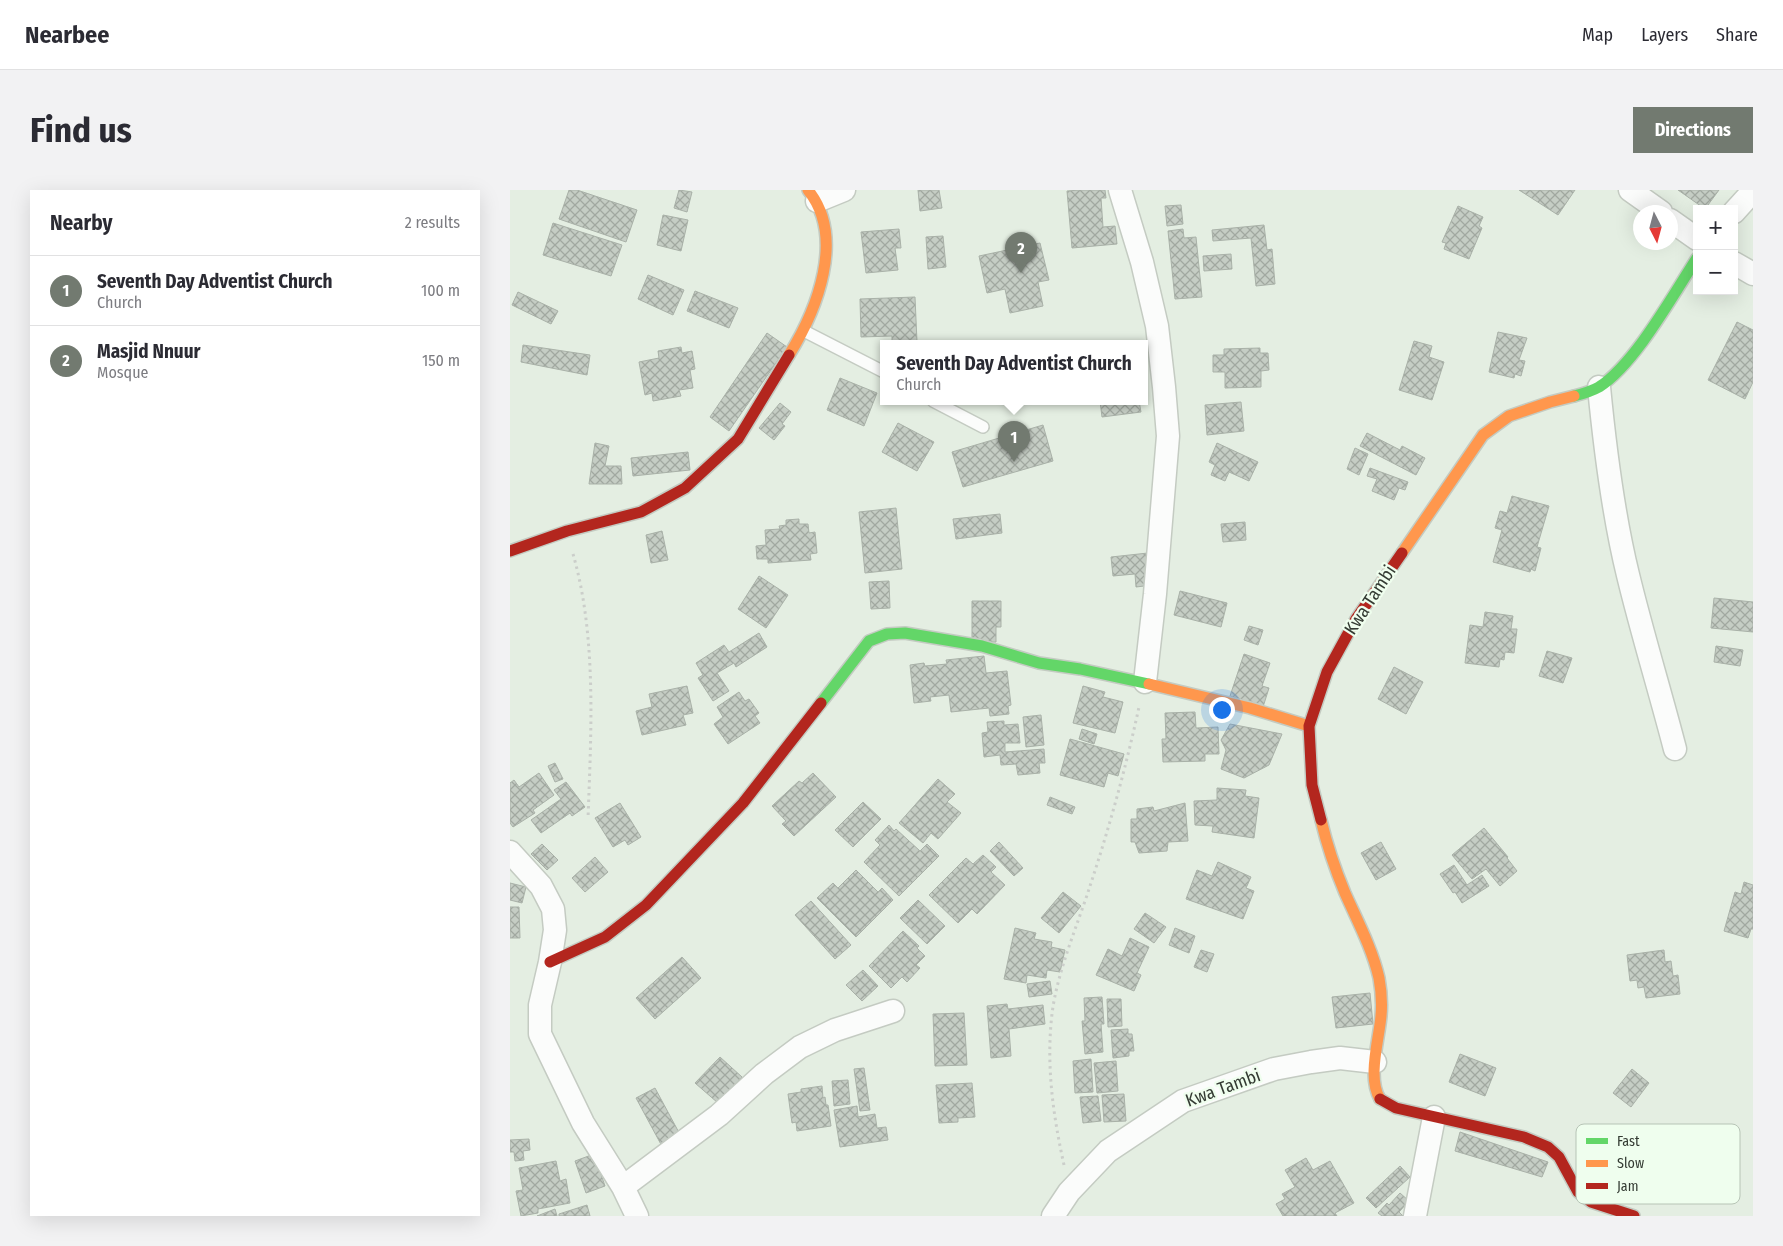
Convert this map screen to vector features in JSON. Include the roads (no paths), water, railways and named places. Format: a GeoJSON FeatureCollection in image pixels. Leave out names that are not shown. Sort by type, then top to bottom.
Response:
{"type":"FeatureCollection","features":[{"type":"Feature","properties":{"kind":"street"},"geometry":{"type":"LineString","coordinates":[[510,551],[567,531],[641,512],[685,488],[738,439],[804,331],[820,284],[827,255],[826,226],[813,196],[844,190]]}},
{"type":"Feature","properties":{"kind":"street"},"geometry":{"type":"LineString","coordinates":[[1120,190],[1142,262],[1157,326],[1168,436],[1156,594],[1145,682]]}},
{"type":"Feature","properties":{"kind":"street"},"geometry":{"type":"LineString","coordinates":[[1630,190],[1651,205]]}},
{"type":"Feature","properties":{"kind":"street"},"geometry":{"type":"LineString","coordinates":[[1738,208],[1753,191]]}},
{"type":"Feature","properties":{"kind":"street"},"geometry":{"type":"LineString","coordinates":[[1678,226],[1693,236]]}},
{"type":"Feature","properties":{"kind":"street","name":"Kwa Tambi"},"geometry":{"type":"LineString","coordinates":[[1576,1188],[1559,1157],[1548,1147],[1524,1137],[1470,1126],[1396,1108],[1380,1102],[1376,1091],[1375,1062],[1381,1015],[1379,980],[1366,940],[1344,891],[1327,846],[1312,785],[1309,726],[1327,672],[1356,619],[1483,435],[1509,416],[1550,402],[1576,396],[1599,386],[1624,365],[1645,337],[1693,264]]}},
{"type":"Feature","properties":{"kind":"street"},"geometry":{"type":"LineString","coordinates":[[1738,265],[1753,274]]}},
{"type":"Feature","properties":{"kind":"street"},"geometry":{"type":"LineString","coordinates":[[1599,386],[1603,433],[1628,575],[1675,749]]}},
{"type":"Feature","properties":{"kind":"street"},"geometry":{"type":"LineString","coordinates":[[550,962],[605,937],[646,905],[744,803],[869,641],[887,634],[905,633],[982,646],[1040,663],[1145,682],[1250,708],[1309,726]]}},
{"type":"Feature","properties":{"kind":"street"},"geometry":{"type":"LineString","coordinates":[[510,852],[541,886],[552,909],[556,930],[540,1005],[540,1034],[583,1124],[623,1187],[637,1216]]}},
{"type":"Feature","properties":{"kind":"street"},"geometry":{"type":"LineString","coordinates":[[623,1187],[719,1115],[764,1074],[800,1047],[835,1030],[893,1011]]}},
{"type":"Feature","properties":{"kind":"street","name":"Kwa Tambi"},"geometry":{"type":"LineString","coordinates":[[1053,1216],[1069,1192],[1108,1151],[1183,1101],[1274,1070],[1311,1062],[1340,1058],[1375,1062]]}},
{"type":"Feature","properties":{"kind":"street"},"geometry":{"type":"LineString","coordinates":[[1414,1216],[1434,1117]]}},
{"type":"Feature","properties":{"kind":"street","name":"Kwa Tambi"},"geometry":{"type":"LineString","coordinates":[[1594,1209],[1634,1216]]}},
{"type":"Feature","properties":{"kind":"lane"},"geometry":{"type":"LineString","coordinates":[[804,331],[880,370]]}},
{"type":"Feature","properties":{"kind":"lane"},"geometry":{"type":"LineString","coordinates":[[941,405],[983,427]]}},
{"type":"Feature","properties":{"kind":"place","name":"Masjid Nnuur"},"geometry":{"type":"Point","coordinates":[1021,273]}},
{"type":"Feature","properties":{"kind":"place","name":"Seventh Day Adventist Church"},"geometry":{"type":"Point","coordinates":[1014,462]}}]}
